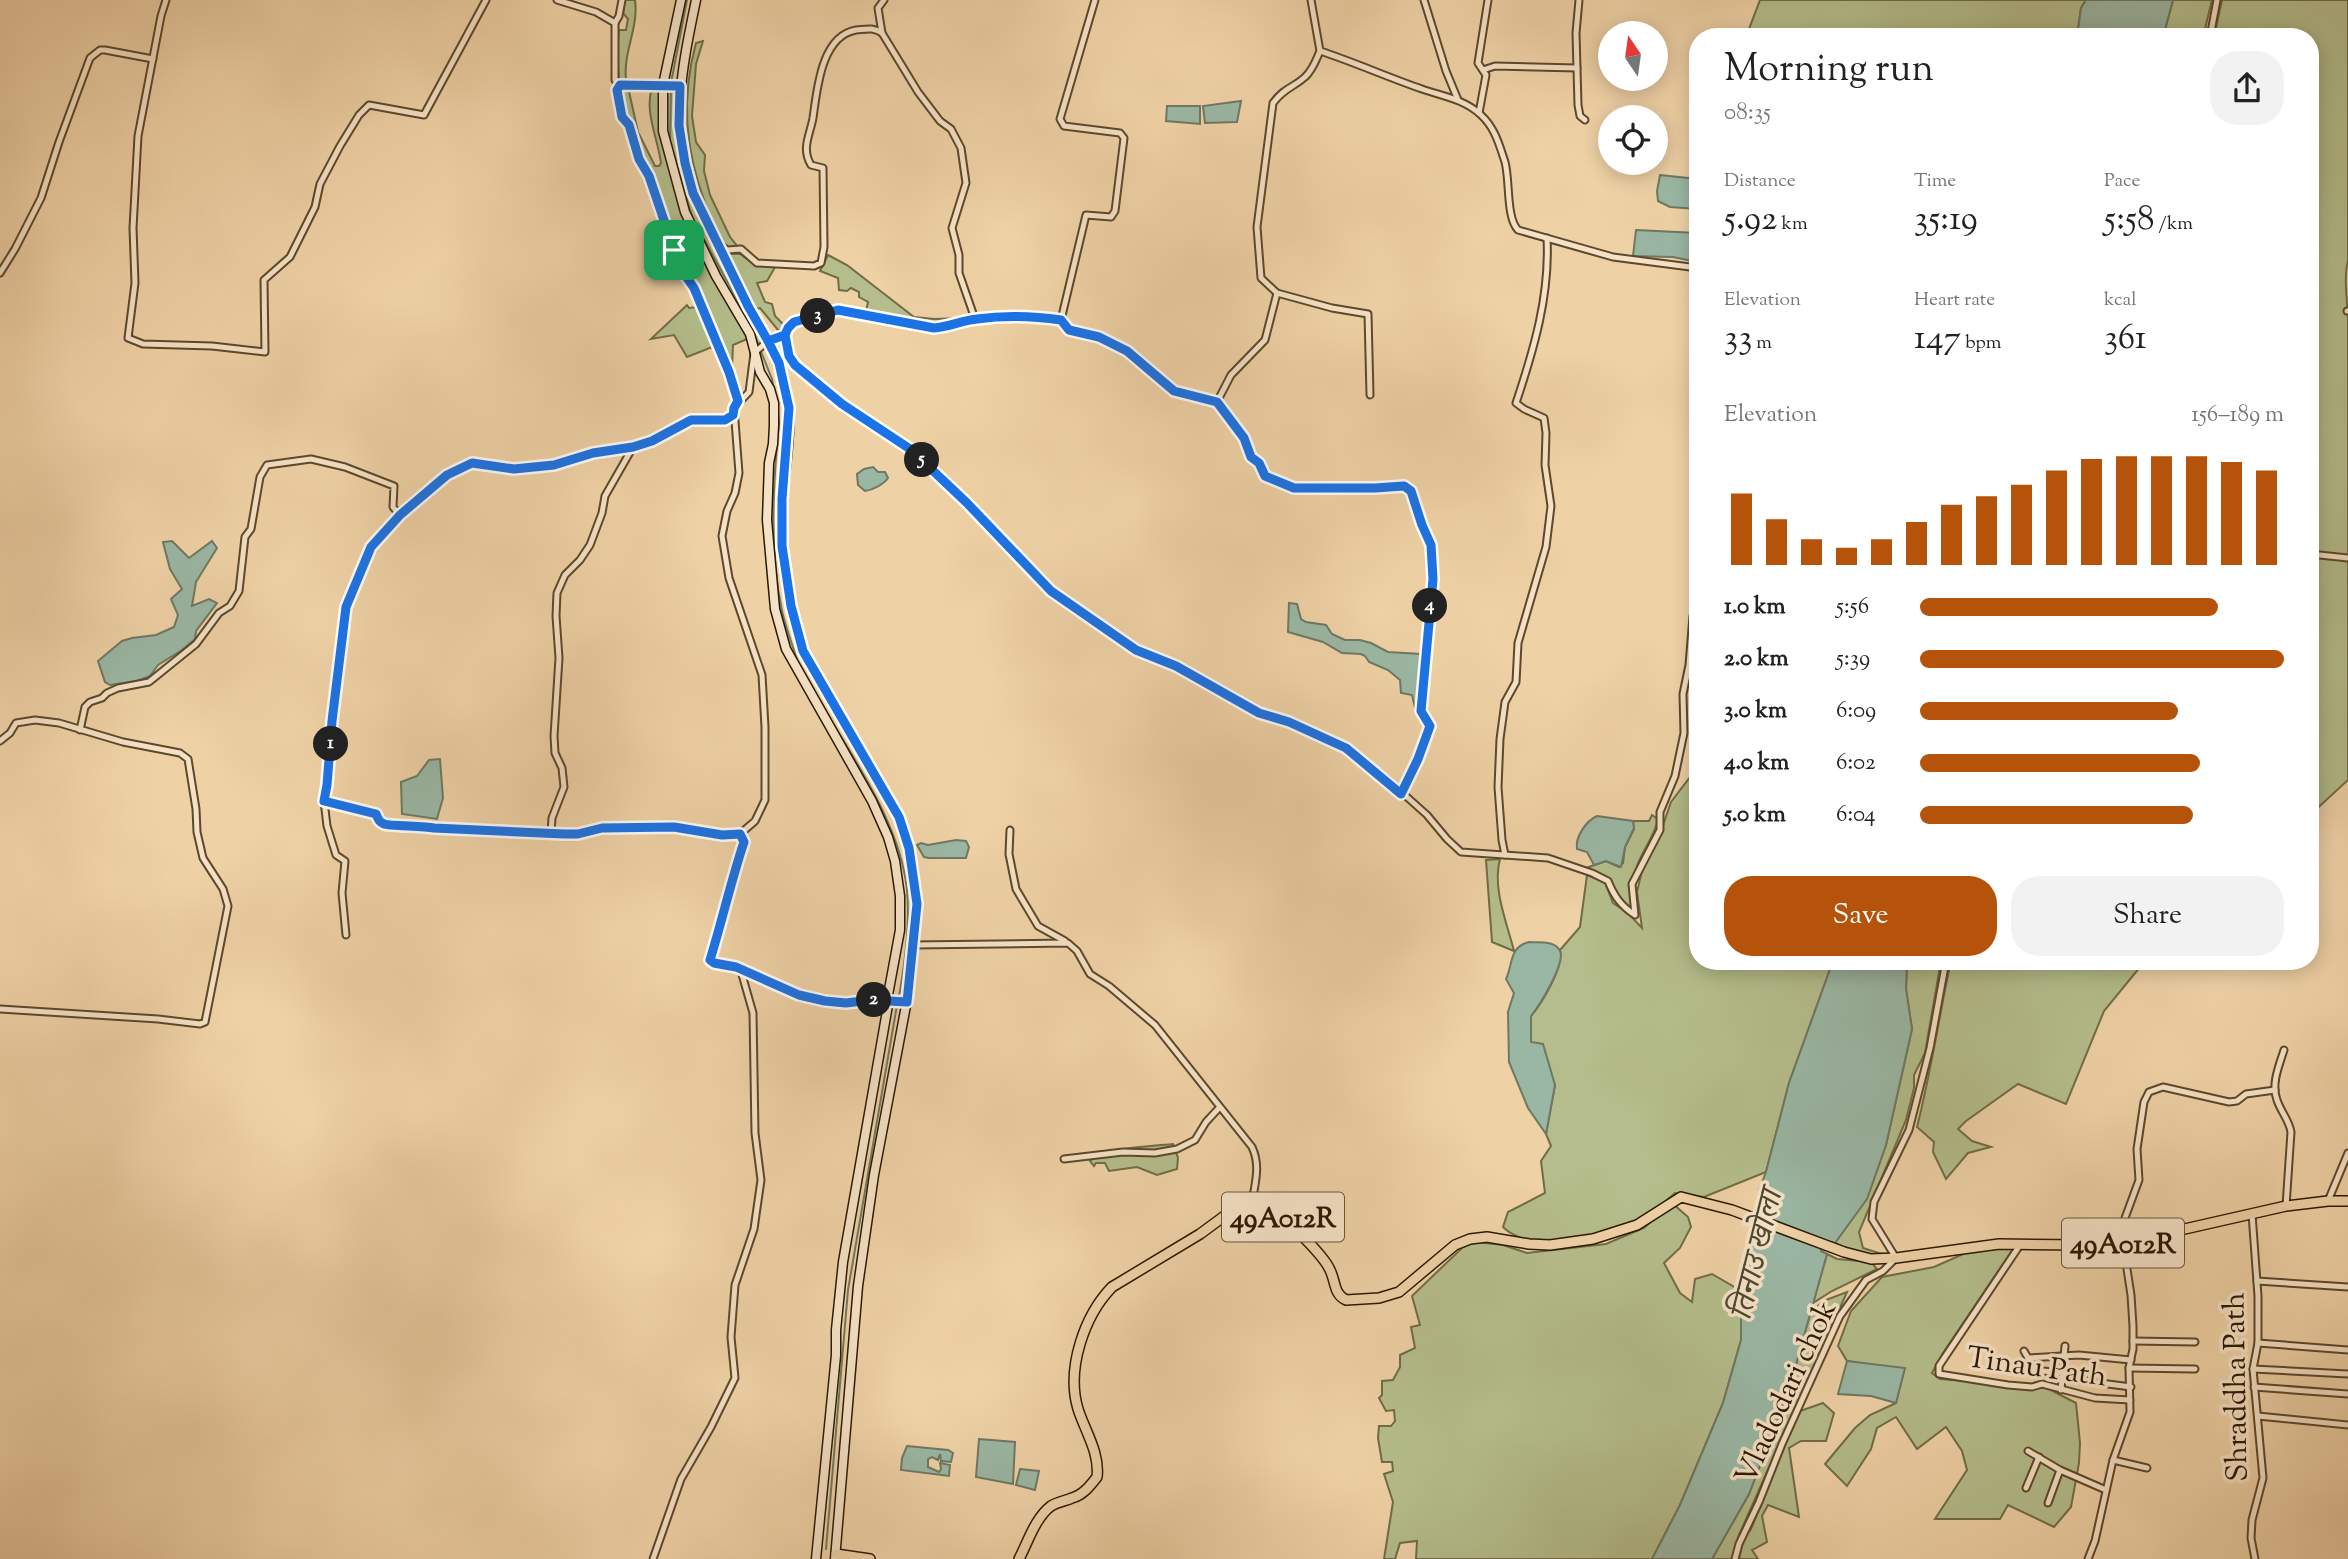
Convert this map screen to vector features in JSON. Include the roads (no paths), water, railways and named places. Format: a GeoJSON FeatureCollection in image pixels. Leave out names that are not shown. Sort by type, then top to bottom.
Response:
{"type":"FeatureCollection","features":[{"type":"Feature","properties":{"kind":"main road"},"geometry":{"type":"LineString","coordinates":[[681,0],[663,85],[663,131],[685,212],[716,276],[750,334],[775,414],[767,503],[770,560],[778,625],[793,664],[872,801],[888,837],[900,896],[900,930],[843,1262],[817,1556],[870,1559]]}},
{"type":"Feature","properties":{"kind":"main road"},"geometry":{"type":"LineString","coordinates":[[696,0],[680,86],[679,126],[688,178],[708,226],[766,343],[779,363],[789,408],[782,535],[785,574],[796,624],[803,651],[899,817],[905,833],[917,904],[907,1002],[874,1175],[858,1286],[835,1557]]}},
{"type":"Feature","properties":{"kind":"main road","name":"49A012R"},"geometry":{"type":"LineString","coordinates":[[1019,1559],[1045,1512],[1057,1503],[1086,1490],[1097,1477],[1097,1464],[1091,1441],[1078,1407],[1075,1370],[1076,1357],[1085,1329],[1102,1298],[1112,1287],[1200,1234],[1253,1197],[1275,1209],[1324,1260],[1332,1274],[1337,1293],[1346,1300],[1379,1298],[1399,1292],[1455,1245],[1470,1239],[1487,1237],[1550,1245],[1593,1239],[1637,1224],[1681,1197],[1732,1210],[1832,1248],[1871,1259],[1999,1244],[2123,1243],[2286,1206],[2348,1201]]}},
{"type":"Feature","properties":{"kind":"street"},"geometry":{"type":"LineString","coordinates":[[166,0],[138,136],[133,228],[135,283],[128,338],[143,344],[212,346],[265,352],[264,279],[290,257],[315,207],[320,184],[359,115],[369,105],[424,116],[486,0]]}},
{"type":"Feature","properties":{"kind":"street"},"geometry":{"type":"LineString","coordinates":[[557,0],[596,12],[615,23]]}},
{"type":"Feature","properties":{"kind":"street"},"geometry":{"type":"LineString","coordinates":[[620,85],[615,79],[615,23],[622,0]]}},
{"type":"Feature","properties":{"kind":"street"},"geometry":{"type":"LineString","coordinates":[[884,0],[878,8],[882,33],[918,92],[940,121],[951,129],[961,148],[966,183],[952,228],[959,256],[959,273],[975,319]]}},
{"type":"Feature","properties":{"kind":"street"},"geometry":{"type":"LineString","coordinates":[[1061,320],[1086,215],[1111,217],[1115,211],[1124,138],[1120,132],[1064,126],[1060,119],[1096,0]]}},
{"type":"Feature","properties":{"kind":"street"},"geometry":{"type":"LineString","coordinates":[[1311,0],[1320,51],[1304,79],[1283,90],[1273,103],[1257,227],[1261,278],[1277,293],[1332,308],[1368,314],[1370,395]]}},
{"type":"Feature","properties":{"kind":"street"},"geometry":{"type":"LineString","coordinates":[[1424,0],[1458,100]]}},
{"type":"Feature","properties":{"kind":"street"},"geometry":{"type":"LineString","coordinates":[[1479,113],[1486,75],[1478,64],[1488,0]]}},
{"type":"Feature","properties":{"kind":"street"},"geometry":{"type":"LineString","coordinates":[[1578,0],[1578,105],[1580,116],[1585,120]]}},
{"type":"Feature","properties":{"kind":"street"},"geometry":{"type":"LineString","coordinates":[[2212,28],[2217,0]]}},
{"type":"Feature","properties":{"kind":"street"},"geometry":{"type":"LineString","coordinates":[[718,243],[727,250],[741,250],[757,263],[814,266],[821,263],[825,223],[823,167],[811,165],[806,156],[806,140],[812,122],[819,75],[832,46],[847,32],[874,28],[882,33]]}},
{"type":"Feature","properties":{"kind":"street"},"geometry":{"type":"LineString","coordinates":[[0,273],[41,198],[90,58],[100,50],[105,50],[153,59]]}},
{"type":"Feature","properties":{"kind":"street"},"geometry":{"type":"LineString","coordinates":[[1320,51],[1458,100],[1479,113],[1497,135],[1508,174],[1512,222],[1518,230],[1614,257],[1689,267]]}},
{"type":"Feature","properties":{"kind":"street"},"geometry":{"type":"LineString","coordinates":[[1483,70],[1495,66],[1577,68]]}},
{"type":"Feature","properties":{"kind":"street"},"geometry":{"type":"LineString","coordinates":[[620,85],[680,86]]}},
{"type":"Feature","properties":{"kind":"street"},"geometry":{"type":"LineString","coordinates":[[620,85],[617,90],[622,117],[629,125],[639,159],[649,176],[674,250],[683,272],[694,288],[729,372],[738,401]]}},
{"type":"Feature","properties":{"kind":"street"},"geometry":{"type":"LineString","coordinates":[[1505,855],[1498,787],[1500,739],[1505,702],[1516,682],[1518,643],[1546,547],[1551,506],[1545,465],[1544,418],[1524,409],[1516,402],[1543,308],[1549,268],[1547,238]]}},
{"type":"Feature","properties":{"kind":"street"},"geometry":{"type":"LineString","coordinates":[[1217,402],[1231,375],[1265,340],[1277,293]]}},
{"type":"Feature","properties":{"kind":"street"},"geometry":{"type":"LineString","coordinates":[[1401,794],[1430,726],[1421,711],[1433,579],[1431,545],[1411,491],[1404,486],[1294,488],[1265,476],[1259,463],[1251,457],[1244,438],[1217,402],[1174,391],[1127,351],[1099,337],[1069,330],[1061,320],[1033,316],[975,319],[934,328],[838,310],[794,322],[788,328],[785,335],[789,356],[795,365],[842,404],[910,449],[967,503],[1051,591],[1136,650],[1176,666],[1259,713],[1289,722],[1346,748],[1401,794],[1427,815],[1461,852],[1548,858],[1592,873],[1608,881],[1613,895],[1635,915],[1632,884],[1660,830],[1660,812],[1675,776],[1684,733],[1683,694],[1689,665]]}},
{"type":"Feature","properties":{"kind":"street"},"geometry":{"type":"LineString","coordinates":[[324,801],[376,814],[380,821],[387,825],[502,832],[578,834],[602,828],[674,827],[722,835],[740,834],[755,821],[765,800],[762,675],[729,578],[722,536],[739,473],[734,408],[749,392],[755,351],[785,335]]}},
{"type":"Feature","properties":{"kind":"street"},"geometry":{"type":"LineString","coordinates":[[346,935],[342,893],[345,862],[336,855],[327,826],[324,801],[346,607],[371,547],[400,515],[447,475],[472,463],[514,469],[554,465],[593,453],[652,441],[691,420],[725,420],[733,415]]}},
{"type":"Feature","properties":{"kind":"street"},"geometry":{"type":"LineString","coordinates":[[551,833],[552,818],[564,787],[562,768],[555,753],[554,736],[559,658],[557,593],[565,575],[590,545],[602,513],[605,496],[633,447]]}},
{"type":"Feature","properties":{"kind":"street"},"geometry":{"type":"LineString","coordinates":[[80,730],[85,707],[90,702],[118,688],[149,682],[196,644],[219,613],[230,606],[239,591],[245,537],[251,529],[260,477],[268,465],[311,459],[345,467],[394,486],[393,507],[400,515]]}},
{"type":"Feature","properties":{"kind":"street"},"geometry":{"type":"LineString","coordinates":[[2319,555],[2348,558]]}},
{"type":"Feature","properties":{"kind":"street"},"geometry":{"type":"LineString","coordinates":[[0,741],[10,733],[16,723],[35,720],[59,723],[123,742],[180,753],[188,759],[203,858],[223,889],[228,906],[205,1022],[200,1024],[0,1009]]}},
{"type":"Feature","properties":{"kind":"street"},"geometry":{"type":"LineString","coordinates":[[1010,830],[1009,854],[1016,889],[1038,926],[1068,943],[1077,951],[1090,974],[1109,986],[1155,1025],[1249,1142],[1256,1156],[1258,1173],[1253,1197]]}},
{"type":"Feature","properties":{"kind":"street"},"geometry":{"type":"LineString","coordinates":[[740,834],[744,842],[710,960],[736,967],[799,995],[825,1001],[907,1002]]}},
{"type":"Feature","properties":{"kind":"street"},"geometry":{"type":"LineString","coordinates":[[913,945],[1068,943]]}},
{"type":"Feature","properties":{"kind":"street"},"geometry":{"type":"LineString","coordinates":[[1896,1258],[1872,1219],[1874,1202],[1909,1130],[1930,1048],[1943,970]]}},
{"type":"Feature","properties":{"kind":"street"},"geometry":{"type":"LineString","coordinates":[[653,1559],[681,1479],[735,1378],[730,1337],[735,1285],[754,1229],[761,1180],[755,1133],[753,1013],[741,971]]}},
{"type":"Feature","properties":{"kind":"street"},"geometry":{"type":"LineString","coordinates":[[2284,1050],[2275,1090],[2291,1132],[2286,1206]]}},
{"type":"Feature","properties":{"kind":"street"},"geometry":{"type":"LineString","coordinates":[[2088,1559],[2095,1541],[2113,1460],[2130,1412],[2129,1368],[2133,1341],[2131,1295],[2123,1243],[2125,1218],[2139,1180],[2137,1149],[2144,1102],[2150,1092],[2163,1087],[2233,1102],[2246,1094],[2275,1090]]}},
{"type":"Feature","properties":{"kind":"street"},"geometry":{"type":"LineString","coordinates":[[1064,1159],[1177,1149],[1195,1140],[1219,1108]]}},
{"type":"Feature","properties":{"kind":"street"},"geometry":{"type":"LineString","coordinates":[[2329,1201],[2348,1153]]}},
{"type":"Feature","properties":{"kind":"street","name":"Shraddha Path"},"geometry":{"type":"LineString","coordinates":[[2252,1214],[2258,1343],[2253,1369],[2263,1478],[2252,1520],[2255,1559]]}},
{"type":"Feature","properties":{"kind":"street","name":"Tinau Path"},"geometry":{"type":"LineString","coordinates":[[2020,1245],[1939,1366],[1939,1374],[2008,1385],[2032,1387],[2042,1384],[2095,1398],[2130,1400]]}},
{"type":"Feature","properties":{"kind":"street","name":"Vladodari chok"},"geometry":{"type":"LineString","coordinates":[[1735,1559],[1782,1444],[1840,1316],[1866,1280],[1883,1271],[1896,1258]]}},
{"type":"Feature","properties":{"kind":"street"},"geometry":{"type":"LineString","coordinates":[[2257,1281],[2348,1287]]}},
{"type":"Feature","properties":{"kind":"street"},"geometry":{"type":"LineString","coordinates":[[2133,1341],[2195,1342]]}},
{"type":"Feature","properties":{"kind":"street"},"geometry":{"type":"LineString","coordinates":[[2258,1343],[2348,1350]]}},
{"type":"Feature","properties":{"kind":"street"},"geometry":{"type":"LineString","coordinates":[[2061,1390],[2065,1346]]}},
{"type":"Feature","properties":{"kind":"street","name":"Tinau Path"},"geometry":{"type":"LineString","coordinates":[[2024,1351],[2028,1357],[2131,1360]]}},
{"type":"Feature","properties":{"kind":"street"},"geometry":{"type":"LineString","coordinates":[[2129,1368],[2195,1369]]}},
{"type":"Feature","properties":{"kind":"street"},"geometry":{"type":"LineString","coordinates":[[2253,1369],[2348,1374]]}},
{"type":"Feature","properties":{"kind":"street","name":"Tinau Path"},"geometry":{"type":"LineString","coordinates":[[2033,1370],[2131,1387]]}},
{"type":"Feature","properties":{"kind":"street"},"geometry":{"type":"LineString","coordinates":[[2254,1387],[2348,1394]]}},
{"type":"Feature","properties":{"kind":"street"},"geometry":{"type":"LineString","coordinates":[[2258,1416],[2348,1425]]}},
{"type":"Feature","properties":{"kind":"street"},"geometry":{"type":"LineString","coordinates":[[2028,1451],[2060,1470],[2106,1490]]}},
{"type":"Feature","properties":{"kind":"street"},"geometry":{"type":"LineString","coordinates":[[2026,1488],[2039,1457]]}},
{"type":"Feature","properties":{"kind":"street"},"geometry":{"type":"LineString","coordinates":[[2113,1460],[2147,1468]]}},
{"type":"Feature","properties":{"kind":"street"},"geometry":{"type":"LineString","coordinates":[[2048,1503],[2060,1470]]}},
{"type":"Feature","properties":{"kind":"water"},"geometry":{"type":"Polygon","coordinates":[[[2086,0],[2173,0],[2165,28],[2078,28],[2081,8],[2086,0]]]}},
{"type":"Feature","properties":{"kind":"water"},"geometry":{"type":"Polygon","coordinates":[[[1241,101],[1237,122],[1205,123],[1203,106],[1241,101]]]}},
{"type":"Feature","properties":{"kind":"water"},"geometry":{"type":"Polygon","coordinates":[[[1167,106],[1200,106],[1200,124],[1166,121],[1167,106]]]}},
{"type":"Feature","properties":{"kind":"water"},"geometry":{"type":"Polygon","coordinates":[[[1660,175],[1689,178],[1689,208],[1670,207],[1658,201],[1660,175]]]}},
{"type":"Feature","properties":{"kind":"water"},"geometry":{"type":"Polygon","coordinates":[[[1636,230],[1689,233],[1689,260],[1633,256],[1636,230]]]}},
{"type":"Feature","properties":{"kind":"water"},"geometry":{"type":"Polygon","coordinates":[[[873,467],[878,472],[885,472],[888,478],[865,491],[858,485],[857,474],[873,467]]]}},
{"type":"Feature","properties":{"kind":"water"},"geometry":{"type":"Polygon","coordinates":[[[172,541],[189,558],[212,541],[217,548],[196,582],[192,606],[209,599],[217,603],[196,631],[195,639],[158,665],[150,676],[110,685],[105,682],[98,661],[122,641],[156,635],[174,627],[178,615],[171,599],[182,589],[170,569],[163,542],[172,541]]]}},
{"type":"Feature","properties":{"kind":"water"},"geometry":{"type":"Polygon","coordinates":[[[1289,603],[1297,604],[1301,619],[1326,625],[1332,634],[1345,640],[1371,643],[1388,652],[1421,654],[1419,715],[1412,695],[1401,693],[1400,680],[1388,670],[1369,662],[1361,654],[1342,653],[1323,642],[1288,632],[1289,603]]]}},
{"type":"Feature","properties":{"kind":"water"},"geometry":{"type":"Polygon","coordinates":[[[440,759],[443,798],[437,819],[402,814],[401,782],[417,776],[429,760],[440,759]]]}},
{"type":"Feature","properties":{"kind":"water"},"geometry":{"type":"Polygon","coordinates":[[[1597,816],[1633,821],[1634,828],[1625,847],[1621,867],[1606,861],[1594,865],[1587,852],[1577,849],[1582,830],[1597,816]]]}},
{"type":"Feature","properties":{"kind":"water"},"geometry":{"type":"Polygon","coordinates":[[[966,841],[969,847],[966,858],[924,857],[917,845],[921,843],[928,845],[966,841]]]}},
{"type":"Feature","properties":{"kind":"water"},"geometry":{"type":"Polygon","coordinates":[[[1529,942],[1554,945],[1558,947],[1561,957],[1551,984],[1531,1016],[1531,1042],[1543,1044],[1555,1085],[1546,1134],[1528,1108],[1509,1062],[1508,1012],[1514,993],[1506,979],[1515,952],[1529,942]]]}},
{"type":"Feature","properties":{"kind":"water","name":"तिनाउ खोला"},"geometry":{"type":"Polygon","coordinates":[[[1830,970],[1907,970],[1906,989],[1912,1029],[1886,1145],[1867,1199],[1835,1243],[1825,1241],[1821,1251],[1827,1254],[1795,1368],[1749,1494],[1712,1559],[1652,1559],[1680,1505],[1723,1403],[1741,1340],[1741,1300],[1748,1274],[1749,1252],[1772,1205],[1759,1190],[1789,1083],[1830,970]]]}},
{"type":"Feature","properties":{"kind":"water"},"geometry":{"type":"Polygon","coordinates":[[[1847,1361],[1905,1368],[1896,1403],[1871,1396],[1838,1394],[1847,1361]]]}},
{"type":"Feature","properties":{"kind":"water"},"geometry":{"type":"Polygon","coordinates":[[[979,1439],[1015,1442],[1013,1484],[976,1477],[979,1439]]]}},
{"type":"Feature","properties":{"kind":"water"},"geometry":{"type":"Polygon","coordinates":[[[907,1446],[948,1450],[953,1453],[951,1462],[941,1461],[940,1454],[938,1460],[932,1457],[928,1459],[928,1467],[939,1472],[940,1463],[950,1465],[949,1476],[901,1470],[907,1446]]]}},
{"type":"Feature","properties":{"kind":"water"},"geometry":{"type":"Polygon","coordinates":[[[1020,1469],[1039,1471],[1035,1490],[1016,1485],[1020,1469]]]}},
{"type":"Feature","properties":{"kind":"waterway"},"geometry":{"type":"LineString","coordinates":[[671,83],[687,0]]}},
{"type":"Feature","properties":{"kind":"waterway"},"geometry":{"type":"LineString","coordinates":[[671,89],[670,143],[693,220]]}},
{"type":"Feature","properties":{"kind":"waterway"},"geometry":{"type":"LineString","coordinates":[[696,225],[748,319],[774,390]]}},
{"type":"Feature","properties":{"kind":"waterway"},"geometry":{"type":"LineString","coordinates":[[778,413],[773,517],[775,565],[785,624],[798,663]]}},
{"type":"Feature","properties":{"kind":"waterway"},"geometry":{"type":"LineString","coordinates":[[834,725],[880,804],[903,868],[908,917],[899,997]]}},
{"type":"Feature","properties":{"kind":"waterway"},"geometry":{"type":"LineString","coordinates":[[826,1549],[848,1290],[897,1005]]}}]}
